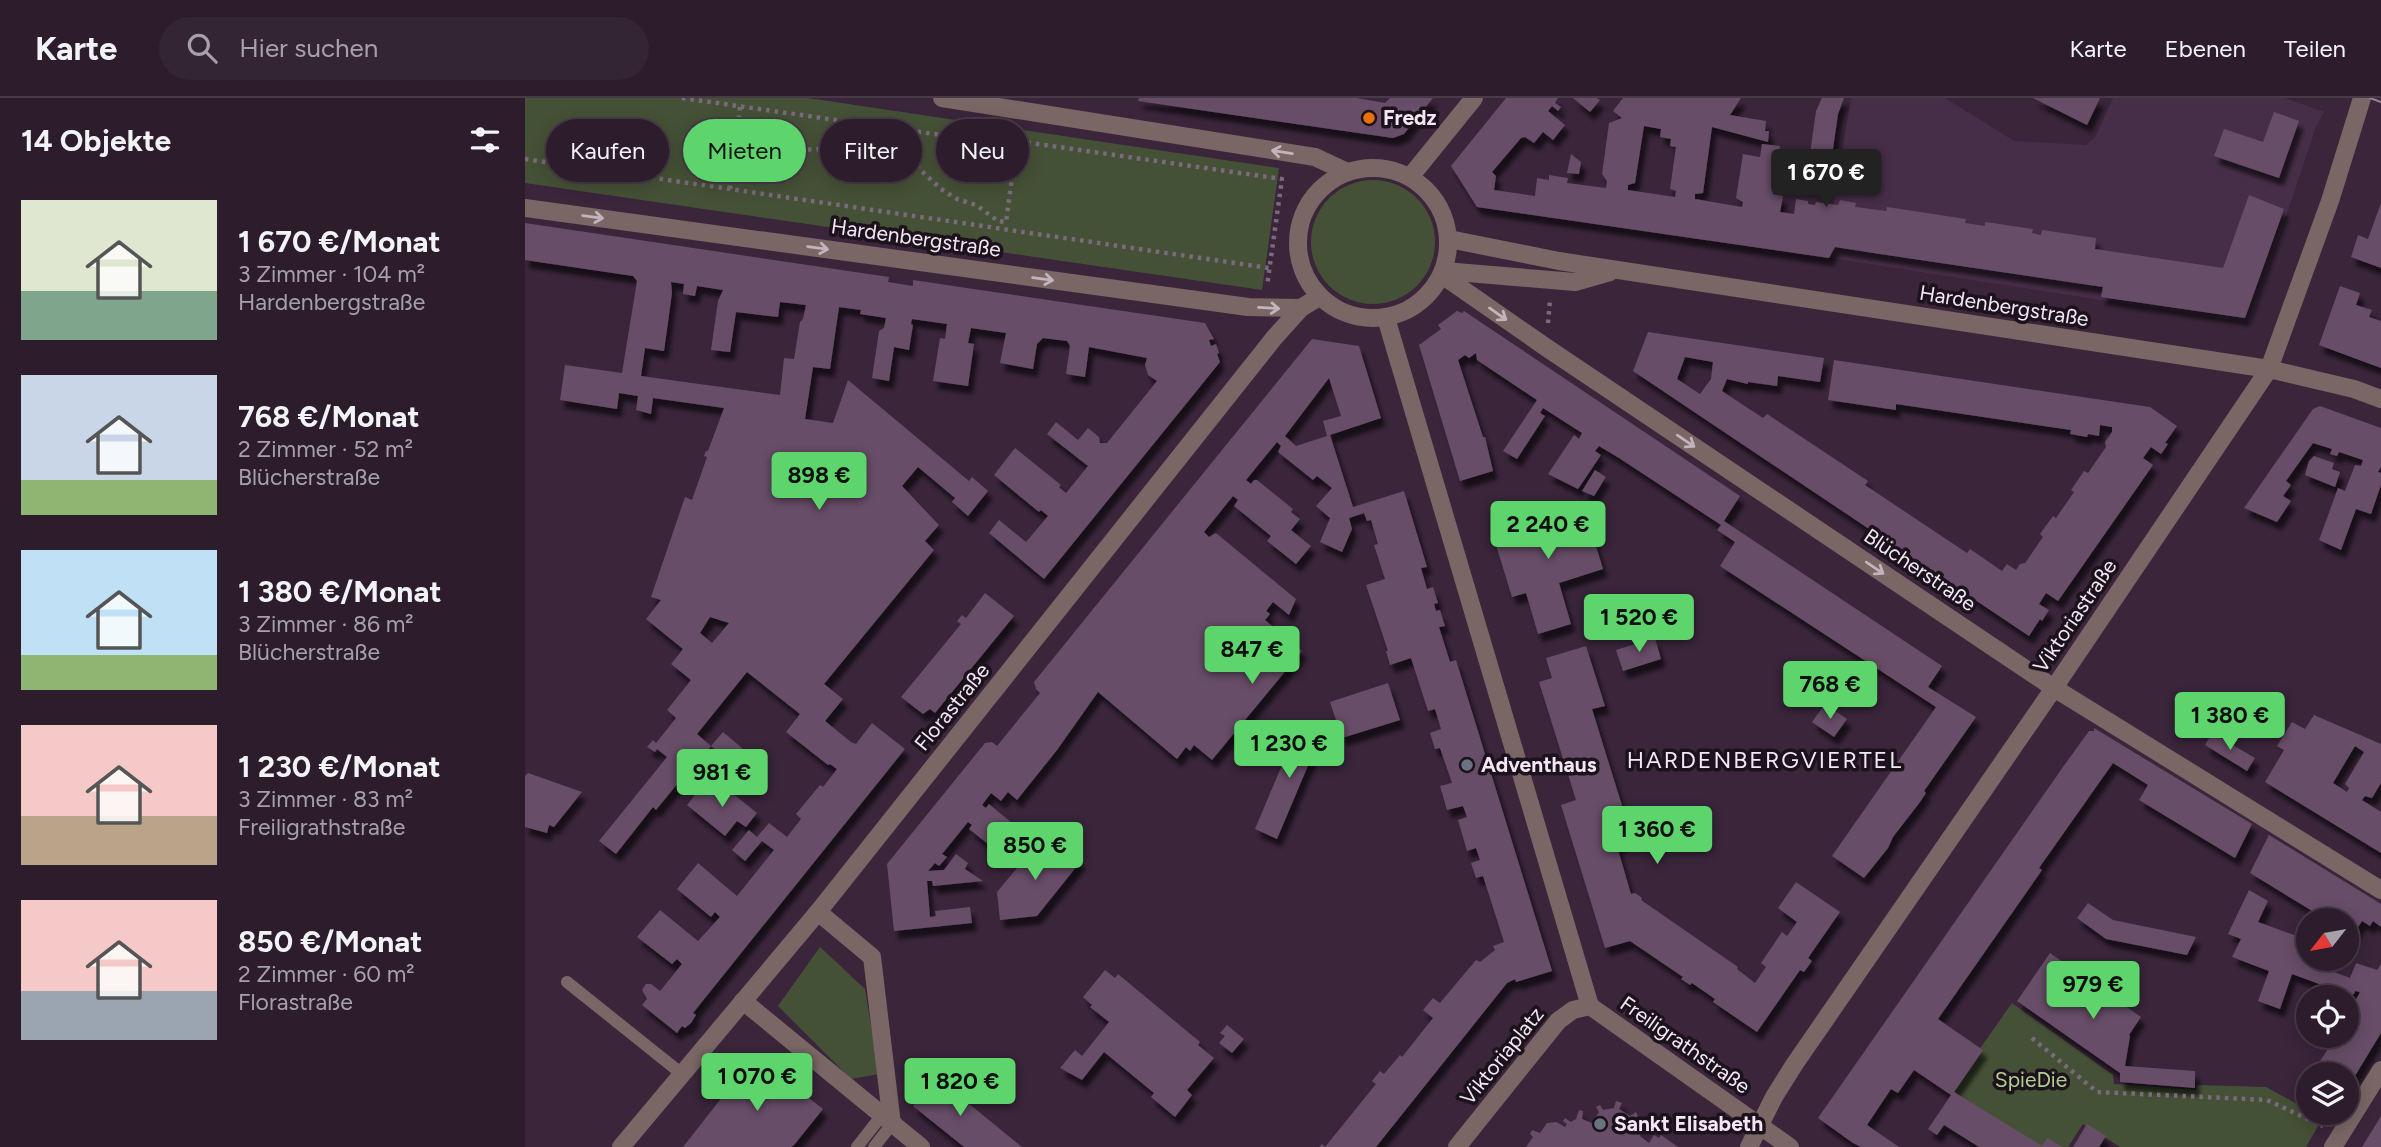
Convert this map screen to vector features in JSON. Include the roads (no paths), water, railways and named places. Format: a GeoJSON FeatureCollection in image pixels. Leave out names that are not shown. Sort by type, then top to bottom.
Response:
{"type":"FeatureCollection","features":[{"type":"Feature","properties":{"kind":"street"},"geometry":{"type":"LineString","coordinates":[[942,98],[1315,157],[1346,172]]}},
{"type":"Feature","properties":{"kind":"street"},"geometry":{"type":"LineString","coordinates":[[1410,177],[1473,98]]}},
{"type":"Feature","properties":{"kind":"street","name":"Viktoriastraße"},"geometry":{"type":"LineString","coordinates":[[1760,1125],[1794,1065],[2054,688],[2269,369],[2330,201],[2362,98]]}},
{"type":"Feature","properties":{"kind":"street"},"geometry":{"type":"LineString","coordinates":[[1368,168],[1390,169],[1410,177],[1437,203],[1445,221],[1449,239],[1443,273],[1429,295],[1409,310],[1386,318],[1362,319],[1339,311],[1319,297],[1304,276],[1297,252],[1299,227],[1308,204],[1324,185],[1346,172],[1368,168]]}},
{"type":"Feature","properties":{"kind":"street","name":"Hardenbergstraße"},"geometry":{"type":"LineString","coordinates":[[525,208],[1264,307],[1301,308]]}},
{"type":"Feature","properties":{"kind":"street","name":"Hardenbergstraße"},"geometry":{"type":"LineString","coordinates":[[1449,239],[1559,261],[2269,369],[2381,398]]}},
{"type":"Feature","properties":{"kind":"street","name":"Hardenbergstraße"},"geometry":{"type":"LineString","coordinates":[[1443,273],[1575,282],[1618,270]]}},
{"type":"Feature","properties":{"kind":"street","name":"Blücherstraße"},"geometry":{"type":"LineString","coordinates":[[1443,273],[1547,348],[2054,688],[2381,890]]}},
{"type":"Feature","properties":{"kind":"street","name":"Florastraße"},"geometry":{"type":"LineString","coordinates":[[621,1147],[818,912],[1265,349],[1301,308],[1319,297]]}},
{"type":"Feature","properties":{"kind":"street","name":"Freiligrathstraße"},"geometry":{"type":"LineString","coordinates":[[1386,318],[1590,1006],[1790,1147]]}},
{"type":"Feature","properties":{"kind":"street"},"geometry":{"type":"LineString","coordinates":[[818,912],[872,957],[887,1120]]}},
{"type":"Feature","properties":{"kind":"street"},"geometry":{"type":"LineString","coordinates":[[743,1001],[921,1147]]}},
{"type":"Feature","properties":{"kind":"street","name":"Viktoriaplatz"},"geometry":{"type":"LineString","coordinates":[[1457,1147],[1559,1021],[1573,1010],[1590,1006]]}},
{"type":"Feature","properties":{"kind":"street"},"geometry":{"type":"LineString","coordinates":[[2336,1142],[2381,1070]]}},
{"type":"Feature","properties":{"kind":"street"},"geometry":{"type":"LineString","coordinates":[[1749,1147],[1760,1125]]}},
{"type":"Feature","properties":{"kind":"lane"},"geometry":{"type":"LineString","coordinates":[[567,982],[682,1074]]}},
{"type":"Feature","properties":{"kind":"lane"},"geometry":{"type":"LineString","coordinates":[[857,1147],[887,1120]]}},
{"type":"Feature","properties":{"kind":"lane"},"geometry":{"type":"LineString","coordinates":[[874,1147],[887,1120]]}},
{"type":"Feature","properties":{"kind":"tram line"},"geometry":{"type":"LineString","coordinates":[[2370,98],[2381,102]]}},
{"type":"Feature","properties":{"kind":"place","name":"Fredz"},"geometry":{"type":"Point","coordinates":[1369,118]}},
{"type":"Feature","properties":{"kind":"place","name":"Adventhaus"},"geometry":{"type":"Point","coordinates":[1467,765]}},
{"type":"Feature","properties":{"kind":"place","name":"Sankt Elisabeth"},"geometry":{"type":"Point","coordinates":[1600,1124]}},
{"type":"Feature","properties":{"kind":"district","name":"HARDENBERGVIERTEL"},"geometry":{"type":"Point","coordinates":[1765,760]}},
{"type":"Feature","properties":{"kind":"park label","name":"SpieDie"},"geometry":{"type":"Point","coordinates":[2031,1080]}}]}
